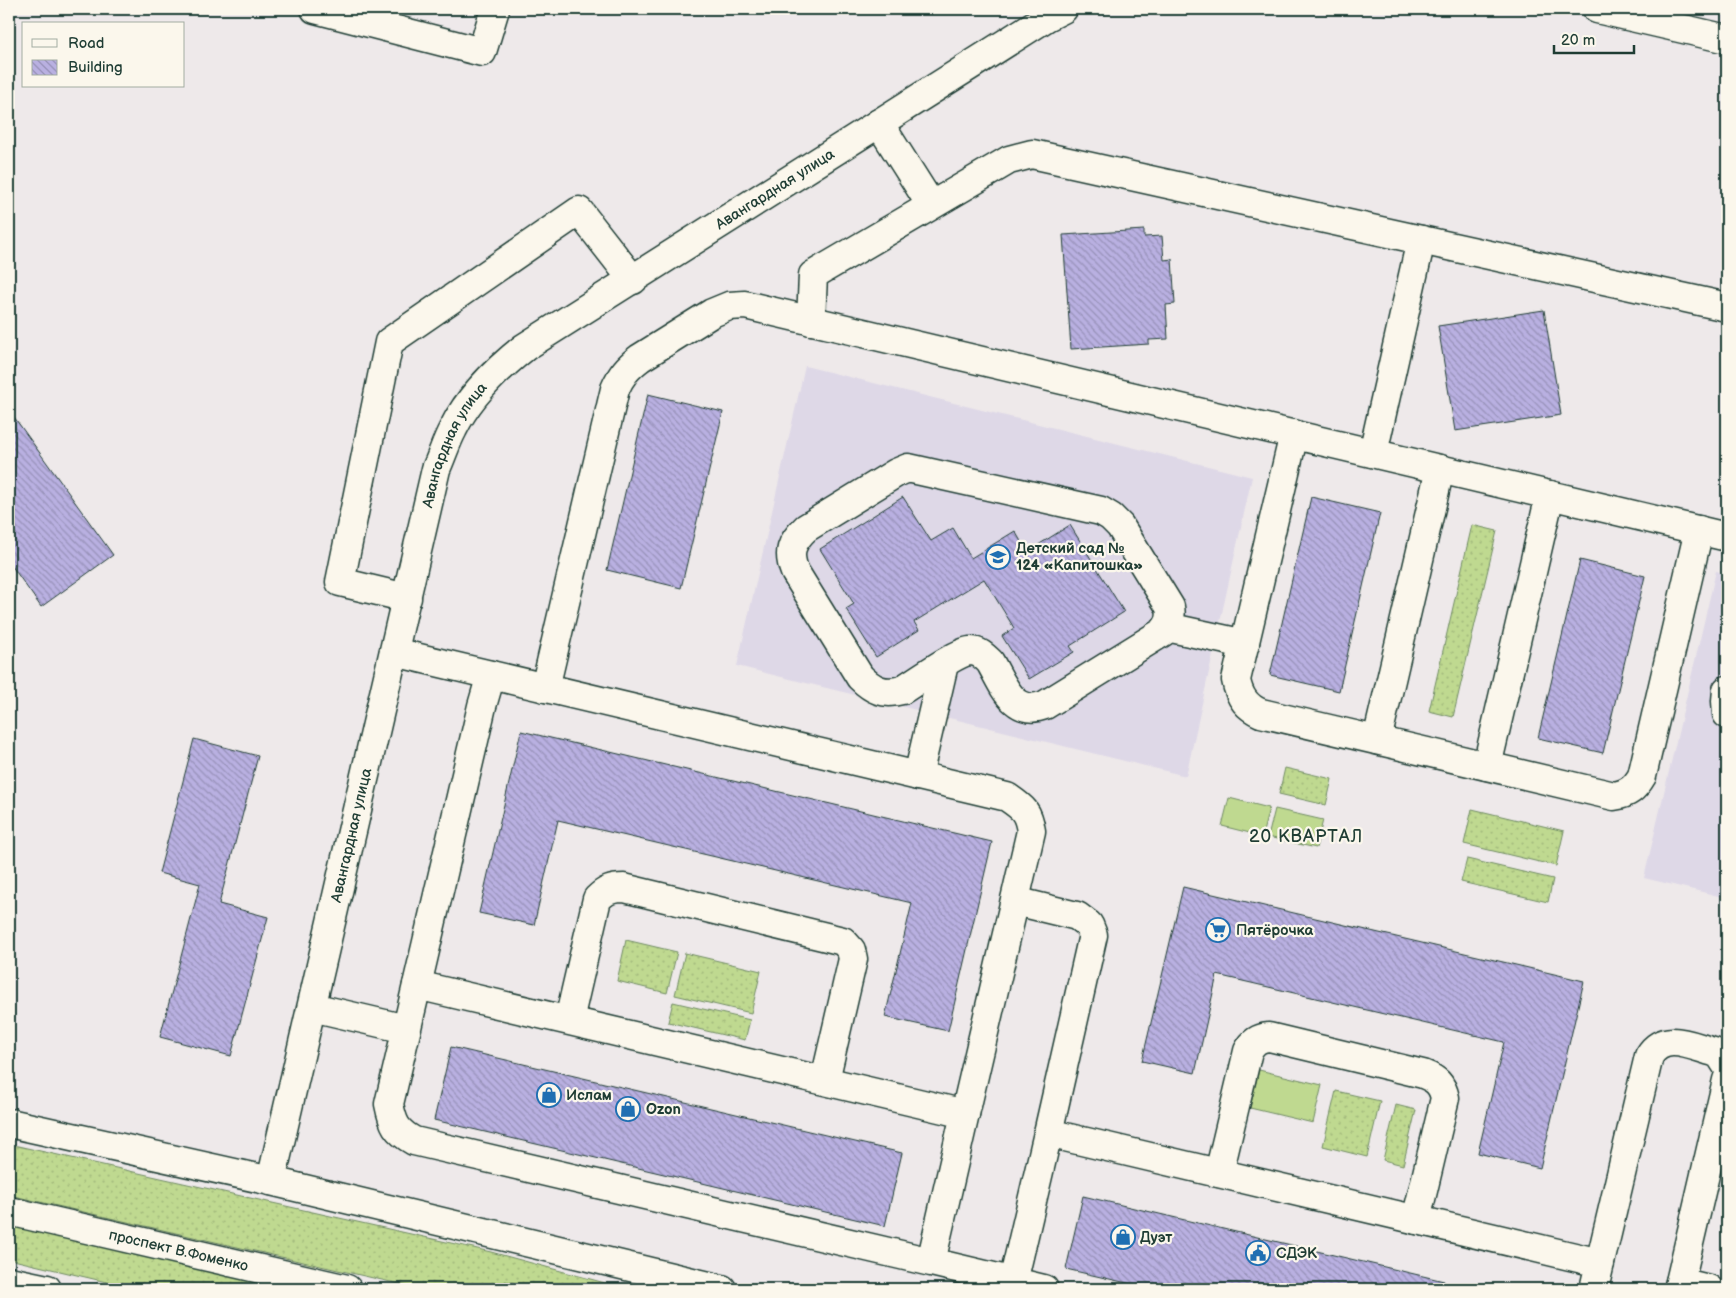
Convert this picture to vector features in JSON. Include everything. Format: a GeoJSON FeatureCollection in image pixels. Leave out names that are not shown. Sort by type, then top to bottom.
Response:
{"type":"FeatureCollection","features":[{"type":"Feature","properties":{"kind":"street"},"geometry":{"type":"LineString","coordinates":[[315,9],[482,52],[495,9]]}},
{"type":"Feature","properties":{"kind":"street","name":"Авангардная улица"},"geometry":{"type":"LineString","coordinates":[[271,1181],[436,469],[453,428],[468,404],[492,375],[525,348],[1047,17],[1063,9]]}},
{"type":"Feature","properties":{"kind":"street"},"geometry":{"type":"LineString","coordinates":[[1597,9],[1727,39]]}},
{"type":"Feature","properties":{"kind":"street"},"geometry":{"type":"LineString","coordinates":[[879,123],[931,206]]}},
{"type":"Feature","properties":{"kind":"street"},"geometry":{"type":"LineString","coordinates":[[811,321],[813,275],[1009,160],[1032,154],[1727,307]]}},
{"type":"Feature","properties":{"kind":"street"},"geometry":{"type":"LineString","coordinates":[[407,598],[340,582],[389,342],[579,212],[633,280]]}},
{"type":"Feature","properties":{"kind":"street"},"geometry":{"type":"LineString","coordinates":[[1373,453],[1421,240]]}},
{"type":"Feature","properties":{"kind":"street"},"geometry":{"type":"LineString","coordinates":[[545,688],[615,388],[623,373],[640,358],[722,308],[744,305],[1727,537]]}},
{"type":"Feature","properties":{"kind":"street"},"geometry":{"type":"LineString","coordinates":[[1294,434],[1236,680],[1238,691],[1242,698],[1254,710],[1261,713],[1614,796],[1628,793],[1636,786],[1642,776],[1699,530]]}},
{"type":"Feature","properties":{"kind":"street"},"geometry":{"type":"LineString","coordinates":[[908,468],[1106,513],[1116,520],[1170,607],[1171,617],[1163,632],[1045,705],[1038,707],[1025,707],[1012,699],[990,662],[980,654],[969,651],[963,652],[944,664],[902,690],[884,692],[868,685],[860,677],[792,565],[792,547],[796,538],[806,528],[896,472],[908,468]]}},
{"type":"Feature","properties":{"kind":"street"},"geometry":{"type":"LineString","coordinates":[[1377,740],[1440,469]]}},
{"type":"Feature","properties":{"kind":"street"},"geometry":{"type":"LineString","coordinates":[[1487,766],[1550,495]]}},
{"type":"Feature","properties":{"kind":"street"},"geometry":{"type":"LineString","coordinates":[[1167,627],[1245,644]]}},
{"type":"Feature","properties":{"kind":"street"},"geometry":{"type":"LineString","coordinates":[[394,652],[1007,797],[1023,808],[1029,819],[1031,831],[931,1262]]}},
{"type":"Feature","properties":{"kind":"street"},"geometry":{"type":"LineString","coordinates":[[918,776],[944,664]]}},
{"type":"Feature","properties":{"kind":"street"},"geometry":{"type":"LineString","coordinates":[[491,675],[482,706],[389,1104],[392,1123],[402,1134],[414,1141],[931,1262],[971,1281],[1013,1282],[1044,1289]]}},
{"type":"Feature","properties":{"kind":"street"},"geometry":{"type":"LineString","coordinates":[[1727,690],[1727,714]]}},
{"type":"Feature","properties":{"kind":"street"},"geometry":{"type":"LineString","coordinates":[[569,1020],[598,899],[604,891],[613,888],[624,888],[844,941],[851,950],[853,959],[825,1080]]}},
{"type":"Feature","properties":{"kind":"street"},"geometry":{"type":"LineString","coordinates":[[1013,1282],[1094,935],[1089,925],[1077,916],[1015,902]]}},
{"type":"Feature","properties":{"kind":"street"},"geometry":{"type":"LineString","coordinates":[[417,985],[965,1114]]}},
{"type":"Feature","properties":{"kind":"street"},"geometry":{"type":"LineString","coordinates":[[312,1007],[406,1030]]}},
{"type":"Feature","properties":{"kind":"street"},"geometry":{"type":"LineString","coordinates":[[1219,1173],[1248,1051],[1252,1044],[1269,1037],[1423,1074],[1440,1083],[1444,1090],[1445,1098],[1416,1220]]}},
{"type":"Feature","properties":{"kind":"street"},"geometry":{"type":"LineString","coordinates":[[1048,1133],[1416,1220],[1597,1276],[1647,1064],[1653,1048],[1670,1041],[1714,1052],[1720,1055],[1727,1066]]}},
{"type":"Feature","properties":{"kind":"street"},"geometry":{"type":"LineString","coordinates":[[1710,1289],[1679,1286],[1727,1080]]}},
{"type":"Feature","properties":{"kind":"street"},"geometry":{"type":"LineString","coordinates":[[9,1123],[271,1181],[722,1289]]}},
{"type":"Feature","properties":{"kind":"street","name":"проспект В.Фоменко"},"geometry":{"type":"LineString","coordinates":[[9,1211],[347,1289]]}},
{"type":"Feature","properties":{"kind":"street"},"geometry":{"type":"LineString","coordinates":[[9,1280],[47,1289]]}},
{"type":"Feature","properties":{"kind":"shaded area","name":"Детский сад № 124 «Капитошка»"},"geometry":{"type":"Polygon","coordinates":[[[805,366],[1252,477],[1186,776],[737,666],[805,366]]]}},
{"type":"Feature","properties":{"kind":"shaded area"},"geometry":{"type":"Polygon","coordinates":[[[1716,571],[1727,574],[1727,898],[1644,878],[1716,571]]]}},
{"type":"Feature","properties":{"kind":"green space"},"geometry":{"type":"Polygon","coordinates":[[[1472,525],[1497,531],[1453,717],[1429,711],[1472,525]]]}},
{"type":"Feature","properties":{"kind":"green space"},"geometry":{"type":"Polygon","coordinates":[[[1285,768],[1332,779],[1326,805],[1279,794],[1285,768]]]}},
{"type":"Feature","properties":{"kind":"green space"},"geometry":{"type":"Polygon","coordinates":[[[1229,798],[1269,808],[1262,836],[1222,826],[1229,798]]]}},
{"type":"Feature","properties":{"kind":"green space"},"geometry":{"type":"Polygon","coordinates":[[[1275,809],[1323,820],[1316,848],[1268,837],[1275,809]]]}},
{"type":"Feature","properties":{"kind":"green space"},"geometry":{"type":"Polygon","coordinates":[[[1472,809],[1564,831],[1556,866],[1464,844],[1472,809]]]}},
{"type":"Feature","properties":{"kind":"green space"},"geometry":{"type":"Polygon","coordinates":[[[1467,859],[1553,879],[1548,902],[1461,882],[1467,859]]]}},
{"type":"Feature","properties":{"kind":"green space"},"geometry":{"type":"Polygon","coordinates":[[[626,940],[677,952],[667,993],[617,981],[626,940]]]}},
{"type":"Feature","properties":{"kind":"green space"},"geometry":{"type":"Polygon","coordinates":[[[685,953],[761,971],[751,1013],[675,995],[685,953]]]}},
{"type":"Feature","properties":{"kind":"green space"},"geometry":{"type":"Polygon","coordinates":[[[673,1002],[750,1020],[745,1040],[668,1022],[673,1002]]]}},
{"type":"Feature","properties":{"kind":"green space"},"geometry":{"type":"Polygon","coordinates":[[[1259,1070],[1322,1085],[1313,1123],[1250,1108],[1259,1070]]]}},
{"type":"Feature","properties":{"kind":"green space"},"geometry":{"type":"Polygon","coordinates":[[[1336,1091],[1380,1101],[1367,1157],[1323,1146],[1336,1091]]]}},
{"type":"Feature","properties":{"kind":"green space"},"geometry":{"type":"Polygon","coordinates":[[[1396,1105],[1416,1110],[1403,1165],[1383,1160],[1396,1105]]]}},
{"type":"Feature","properties":{"kind":"green space"},"geometry":{"type":"Polygon","coordinates":[[[9,1144],[491,1252],[627,1289],[542,1289],[505,1281],[503,1289],[417,1288],[9,1195],[9,1144]]]}},
{"type":"Feature","properties":{"kind":"green space"},"geometry":{"type":"Polygon","coordinates":[[[9,1223],[287,1289],[136,1289],[9,1259],[9,1223]]]}},
{"type":"Feature","properties":{"kind":"building"},"geometry":{"type":"Polygon","coordinates":[[[1144,230],[1144,237],[1162,236],[1164,260],[1172,259],[1175,304],[1166,305],[1168,339],[1149,340],[1149,344],[1071,349],[1063,235],[1144,230]]]}},
{"type":"Feature","properties":{"kind":"building"},"geometry":{"type":"Polygon","coordinates":[[[1544,310],[1561,415],[1455,431],[1438,326],[1544,310]]]}},
{"type":"Feature","properties":{"kind":"building"},"geometry":{"type":"Polygon","coordinates":[[[648,394],[723,412],[681,588],[607,570],[648,394]]]}},
{"type":"Feature","properties":{"kind":"building"},"geometry":{"type":"Polygon","coordinates":[[[9,410],[113,555],[41,607],[9,562],[9,410]]]}},
{"type":"Feature","properties":{"kind":"building"},"geometry":{"type":"Polygon","coordinates":[[[903,497],[931,541],[953,528],[971,558],[1015,531],[1027,552],[1070,525],[1124,612],[1070,646],[1074,652],[1029,679],[1002,636],[1014,628],[984,579],[914,622],[919,630],[876,657],[846,609],[854,604],[820,549],[903,497]]]}},
{"type":"Feature","properties":{"kind":"building"},"geometry":{"type":"Polygon","coordinates":[[[1311,497],[1380,513],[1339,691],[1270,675],[1311,497]]]}},
{"type":"Feature","properties":{"kind":"building"},"geometry":{"type":"Polygon","coordinates":[[[1580,560],[1645,576],[1603,753],[1538,738],[1580,560]]]}},
{"type":"Feature","properties":{"kind":"building"},"geometry":{"type":"Polygon","coordinates":[[[521,731],[992,842],[948,1031],[885,1017],[912,903],[558,820],[534,925],[479,913],[521,731]]]}},
{"type":"Feature","properties":{"kind":"building"},"geometry":{"type":"Polygon","coordinates":[[[194,739],[258,756],[219,904],[268,917],[231,1056],[160,1037],[200,884],[159,873],[194,739]]]}},
{"type":"Feature","properties":{"kind":"building"},"geometry":{"type":"Polygon","coordinates":[[[1183,887],[1584,981],[1540,1168],[1478,1153],[1504,1042],[1217,975],[1195,1073],[1142,1061],[1183,887]]]}},
{"type":"Feature","properties":{"kind":"building"},"geometry":{"type":"Polygon","coordinates":[[[451,1047],[902,1153],[885,1226],[434,1120],[451,1047]]]}},
{"type":"Feature","properties":{"kind":"building"},"geometry":{"type":"Polygon","coordinates":[[[1083,1196],[1444,1281],[1443,1289],[1153,1289],[1066,1269],[1083,1196]]]}},
{"type":"Feature","properties":{"kind":"place","name":"Детский сад № 124 «Капитошка»"},"geometry":{"type":"Point","coordinates":[998,557]}},
{"type":"Feature","properties":{"kind":"place","name":"Пятёрочка"},"geometry":{"type":"Point","coordinates":[1218,930]}},
{"type":"Feature","properties":{"kind":"place","name":"Ислам"},"geometry":{"type":"Point","coordinates":[549,1095]}},
{"type":"Feature","properties":{"kind":"place","name":"Ozon"},"geometry":{"type":"Point","coordinates":[628,1109]}},
{"type":"Feature","properties":{"kind":"place","name":"Дуэт"},"geometry":{"type":"Point","coordinates":[1123,1237]}},
{"type":"Feature","properties":{"kind":"place","name":"СДЭК"},"geometry":{"type":"Point","coordinates":[1258,1253]}},
{"type":"Feature","properties":{"kind":"district","name":"20 КВАРТАЛ"},"geometry":{"type":"Point","coordinates":[1306,836]}}]}
